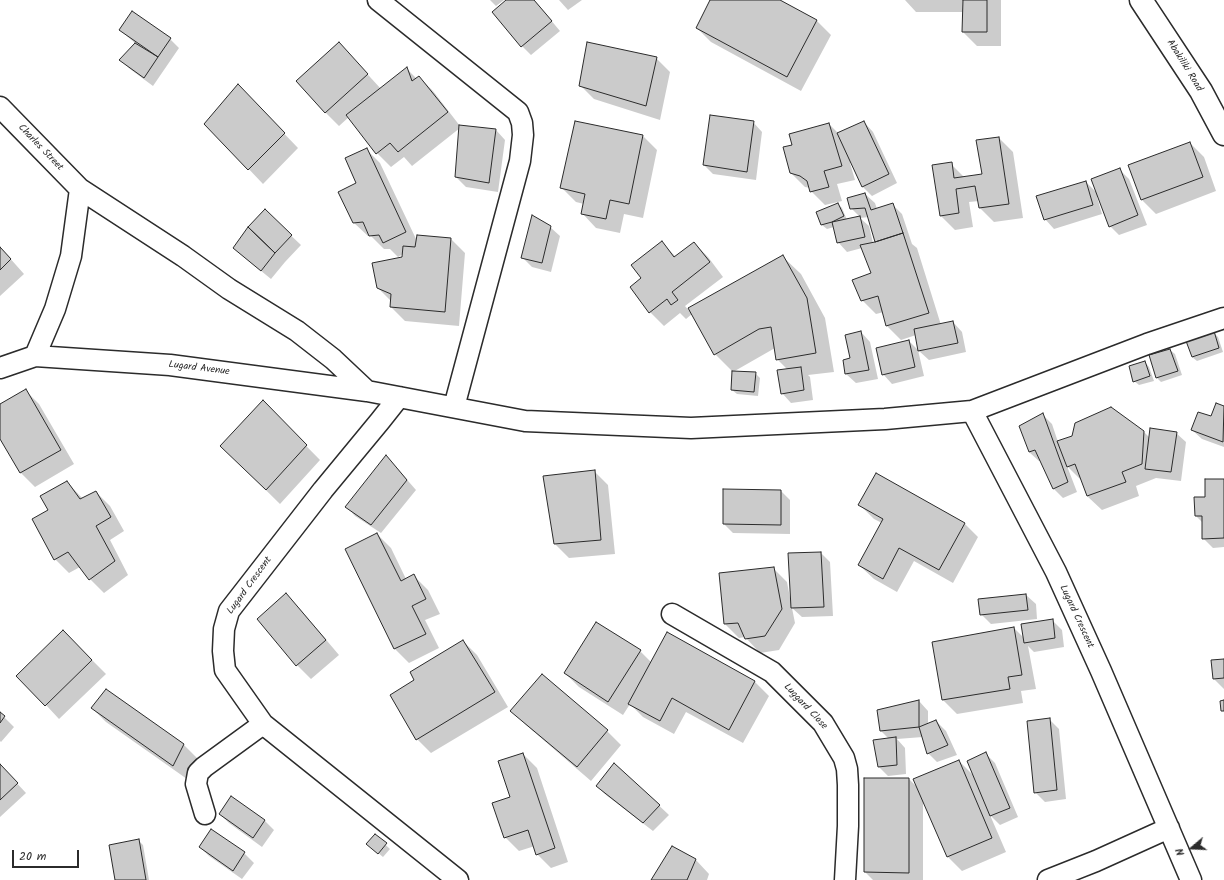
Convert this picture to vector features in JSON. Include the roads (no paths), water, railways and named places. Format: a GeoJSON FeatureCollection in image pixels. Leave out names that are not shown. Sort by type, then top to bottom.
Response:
{"type":"FeatureCollection","features":[{"type":"Feature","properties":{"kind":"main road","name":"Abakiliki Road"},"geometry":{"type":"LineString","coordinates":[[1141,0],[1200,90],[1224,134]]}},
{"type":"Feature","properties":{"kind":"street"},"geometry":{"type":"LineString","coordinates":[[378,0],[518,112],[522,123],[523,135],[520,161],[454,408]]}},
{"type":"Feature","properties":{"kind":"street","name":"Charles Street"},"geometry":{"type":"LineString","coordinates":[[0,108],[80,189],[183,256],[229,289],[297,331],[333,359],[366,392]]}},
{"type":"Feature","properties":{"kind":"street"},"geometry":{"type":"LineString","coordinates":[[35,356],[55,309],[71,256],[80,189]]}},
{"type":"Feature","properties":{"kind":"street","name":"Lugard Avenue"},"geometry":{"type":"LineString","coordinates":[[0,368],[35,356],[170,365],[399,397],[525,421],[691,428],[885,419],[972,410],[1147,344],[1224,318]]}},
{"type":"Feature","properties":{"kind":"street","name":"Lugard Crescent"},"geometry":{"type":"LineString","coordinates":[[399,397],[323,490],[229,611],[224,629],[223,651],[225,670],[263,724],[458,880]]}},
{"type":"Feature","properties":{"kind":"street","name":"Lugard Crescent"},"geometry":{"type":"LineString","coordinates":[[972,410],[1056,572],[1101,671],[1191,880]]}},
{"type":"Feature","properties":{"kind":"street","name":"Luggard Close"},"geometry":{"type":"LineString","coordinates":[[672,614],[772,672],[823,723],[844,758],[847,769],[848,826],[845,880]]}},
{"type":"Feature","properties":{"kind":"street"},"geometry":{"type":"LineString","coordinates":[[205,814],[196,784],[198,773],[263,724]]}},
{"type":"Feature","properties":{"kind":"street"},"geometry":{"type":"LineString","coordinates":[[1048,880],[1096,861],[1169,828]]}}]}
